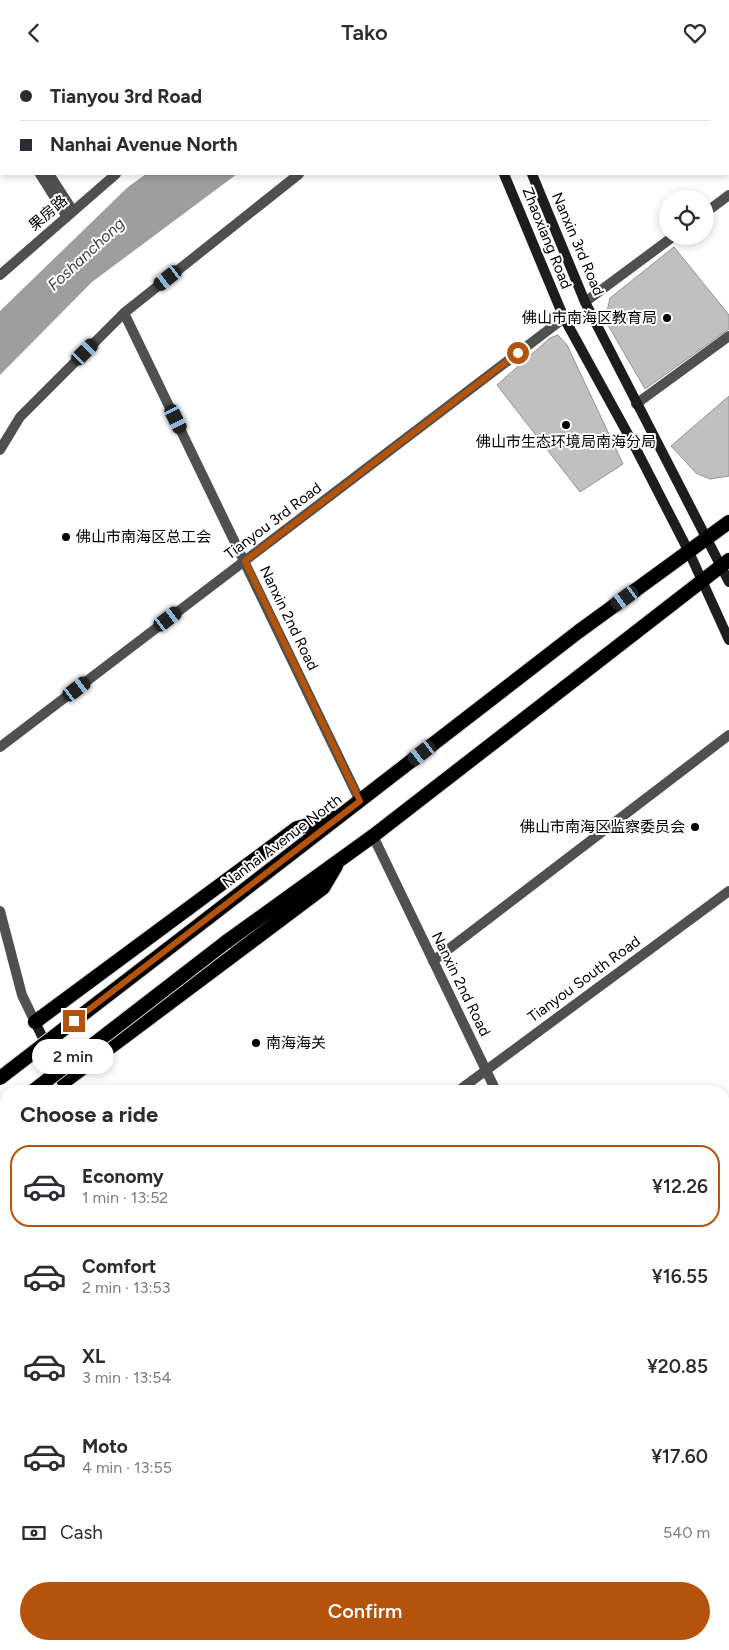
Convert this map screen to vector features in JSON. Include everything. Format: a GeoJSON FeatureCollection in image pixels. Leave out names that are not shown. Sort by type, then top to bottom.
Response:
{"type":"FeatureCollection","features":[{"type":"Feature","properties":{"kind":"highway","name":"Nanhai Avenue North"},"geometry":{"type":"LineString","coordinates":[[0,1078],[578,632],[729,522]]}},
{"type":"Feature","properties":{"kind":"highway"},"geometry":{"type":"LineString","coordinates":[[41,1085],[226,942],[373,836],[726,563]]}},
{"type":"Feature","properties":{"kind":"highway"},"geometry":{"type":"LineString","coordinates":[[35,1022],[297,828],[342,815]]}},
{"type":"Feature","properties":{"kind":"highway"},"geometry":{"type":"LineString","coordinates":[[69,1085],[323,888],[339,861]]}},
{"type":"Feature","properties":{"kind":"main road","name":"Zhaoxiang Road"},"geometry":{"type":"LineString","coordinates":[[504,175],[564,319],[635,447],[703,579],[729,640]]}},
{"type":"Feature","properties":{"kind":"main road","name":"Nanxin 3rd Road"},"geometry":{"type":"LineString","coordinates":[[532,175],[585,303],[707,537],[726,563],[729,582]]}},
{"type":"Feature","properties":{"kind":"main road"},"geometry":{"type":"LineString","coordinates":[[35,1022],[65,1085]]}},
{"type":"Feature","properties":{"kind":"street"},"geometry":{"type":"LineString","coordinates":[[41,175],[70,214]]}},
{"type":"Feature","properties":{"kind":"street"},"geometry":{"type":"LineString","coordinates":[[50,175],[70,214]]}},
{"type":"Feature","properties":{"kind":"street","name":"果房路"},"geometry":{"type":"LineString","coordinates":[[0,275],[115,175]]}},
{"type":"Feature","properties":{"kind":"street"},"geometry":{"type":"LineString","coordinates":[[0,451],[20,417],[124,313],[298,175]]}},
{"type":"Feature","properties":{"kind":"street"},"geometry":{"type":"LineString","coordinates":[[714,206],[729,195]]}},
{"type":"Feature","properties":{"kind":"street"},"geometry":{"type":"LineString","coordinates":[[585,303],[662,245]]}},
{"type":"Feature","properties":{"kind":"street","name":"Nanxin 2nd Road"},"geometry":{"type":"LineString","coordinates":[[124,313],[360,801]]}},
{"type":"Feature","properties":{"kind":"street","name":"Tianyou 3rd Road"},"geometry":{"type":"LineString","coordinates":[[0,747],[564,319]]}},
{"type":"Feature","properties":{"kind":"street"},"geometry":{"type":"LineString","coordinates":[[636,404],[729,336]]}},
{"type":"Feature","properties":{"kind":"street"},"geometry":{"type":"LineString","coordinates":[[433,961],[729,735]]}},
{"type":"Feature","properties":{"kind":"street","name":"Nanxin 2nd Road"},"geometry":{"type":"LineString","coordinates":[[373,836],[493,1085]]}},
{"type":"Feature","properties":{"kind":"street","name":"Tianyou South Road"},"geometry":{"type":"LineString","coordinates":[[466,1085],[729,891]]}},
{"type":"Feature","properties":{"kind":"street"},"geometry":{"type":"LineString","coordinates":[[0,911],[22,995],[35,1022]]}},
{"type":"Feature","properties":{"kind":"water","name":"Foshanchong"},"geometry":{"type":"Polygon","coordinates":[[[145,175],[236,175],[92,282],[0,375],[0,311],[128,187],[145,175]]]}},
{"type":"Feature","properties":{"kind":"building","name":"佛山市南海区教育局"},"geometry":{"type":"Polygon","coordinates":[[[674,247],[729,315],[729,329],[645,389],[605,320],[610,298],[674,247]]]}},
{"type":"Feature","properties":{"kind":"building","name":"佛山市生态环境局南海分局"},"geometry":{"type":"Polygon","coordinates":[[[558,335],[567,345],[623,464],[580,492],[497,385],[550,338],[558,335]]]}},
{"type":"Feature","properties":{"kind":"building"},"geometry":{"type":"Polygon","coordinates":[[[729,396],[729,476],[710,479],[696,473],[671,446],[729,396]]]}},
{"type":"Feature","properties":{"kind":"place","name":"佛山市南海区教育局"},"geometry":{"type":"Point","coordinates":[667,318]}},
{"type":"Feature","properties":{"kind":"place","name":"佛山市生态环境局南海分局"},"geometry":{"type":"Point","coordinates":[566,425]}},
{"type":"Feature","properties":{"kind":"place","name":"佛山市南海区总工会"},"geometry":{"type":"Point","coordinates":[66,537]}},
{"type":"Feature","properties":{"kind":"place","name":"佛山市南海区监察委员会"},"geometry":{"type":"Point","coordinates":[695,827]}},
{"type":"Feature","properties":{"kind":"place","name":"南海海关"},"geometry":{"type":"Point","coordinates":[256,1043]}},
{"type":"Feature","properties":{"kind":"route"},"geometry":{"type":"LineString","coordinates":[[74,1021],[360,801],[245,561],[518,353]]}}]}
